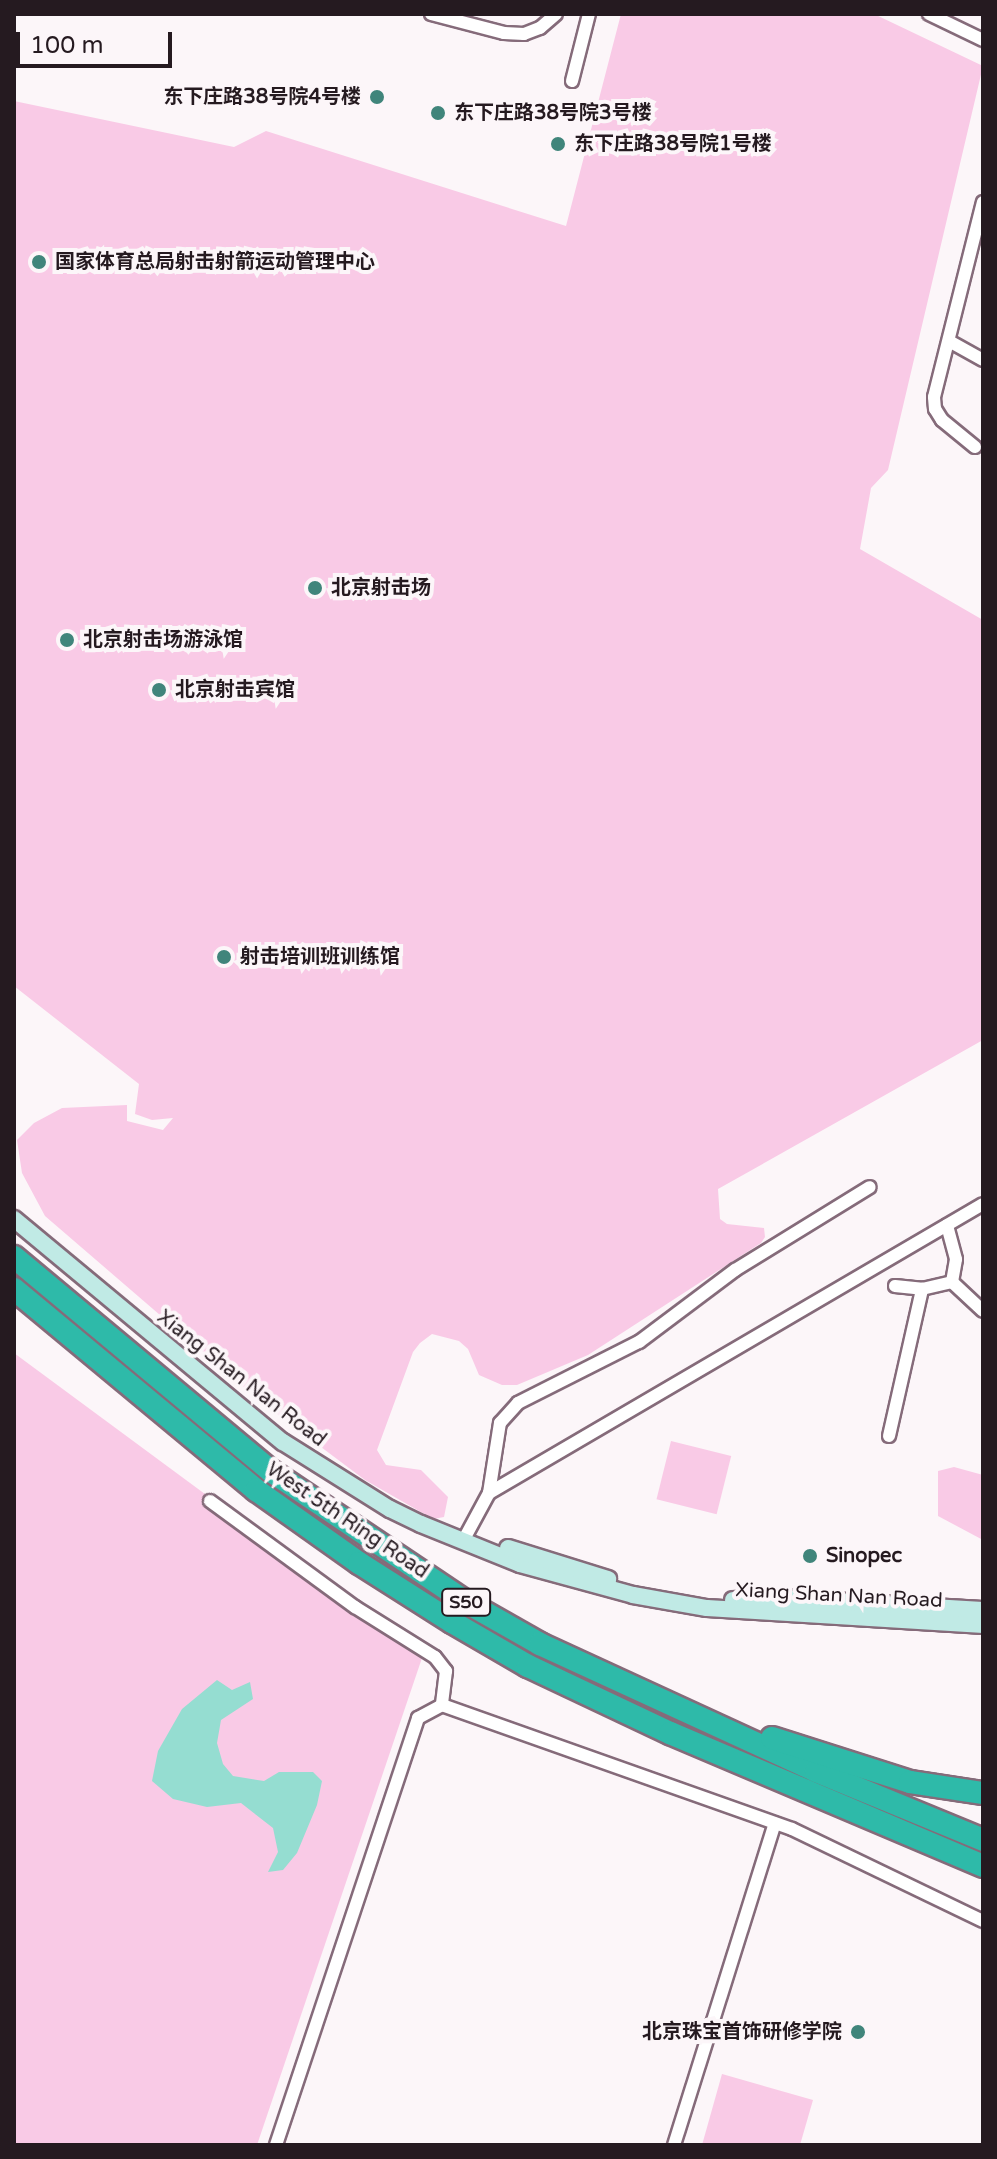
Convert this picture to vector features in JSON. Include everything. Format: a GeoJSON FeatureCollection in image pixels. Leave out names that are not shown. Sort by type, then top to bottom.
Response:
{"type":"FeatureCollection","features":[{"type":"Feature","properties":{"kind":"highway","name":"West 5th Ring Road"},"geometry":{"type":"LineString","coordinates":[[14,1257],[271,1471],[372,1542],[540,1644],[816,1771],[983,1840]]}},
{"type":"Feature","properties":{"kind":"highway","name":"West 5th Ring Road"},"geometry":{"type":"LineString","coordinates":[[14,1289],[256,1490],[359,1563],[452,1622],[528,1666],[670,1733],[983,1866]]}},
{"type":"Feature","properties":{"kind":"highway"},"geometry":{"type":"LineString","coordinates":[[681,1709],[910,1782],[983,1793]]}},
{"type":"Feature","properties":{"kind":"highway"},"geometry":{"type":"LineString","coordinates":[[926,1843],[983,1874]]}},
{"type":"Feature","properties":{"kind":"main road","name":"Xiang Shan Nan Road"},"geometry":{"type":"LineString","coordinates":[[14,1219],[283,1442],[390,1509],[463,1541],[565,1579],[707,1608],[983,1625]]}},
{"type":"Feature","properties":{"kind":"main road","name":"Xiang Shan Nan Road"},"geometry":{"type":"LineString","coordinates":[[463,1541],[490,1542],[611,1580],[679,1595],[983,1610]]}},
{"type":"Feature","properties":{"kind":"street"},"geometry":{"type":"LineString","coordinates":[[431,14],[456,17],[504,33],[524,34],[540,28],[556,14]]}},
{"type":"Feature","properties":{"kind":"street"},"geometry":{"type":"LineString","coordinates":[[572,81],[589,14]]}},
{"type":"Feature","properties":{"kind":"street"},"geometry":{"type":"LineString","coordinates":[[929,14],[983,40]]}},
{"type":"Feature","properties":{"kind":"street"},"geometry":{"type":"LineString","coordinates":[[975,447],[942,420],[935,409],[934,397],[983,202]]}},
{"type":"Feature","properties":{"kind":"street"},"geometry":{"type":"LineString","coordinates":[[949,341],[983,360]]}},
{"type":"Feature","properties":{"kind":"street"},"geometry":{"type":"LineString","coordinates":[[463,1541],[489,1493],[500,1423],[518,1403],[639,1342],[735,1270],[870,1187]]}},
{"type":"Feature","properties":{"kind":"street"},"geometry":{"type":"LineString","coordinates":[[489,1493],[983,1204]]}},
{"type":"Feature","properties":{"kind":"street"},"geometry":{"type":"LineString","coordinates":[[947,1225],[956,1259],[952,1282]]}},
{"type":"Feature","properties":{"kind":"street"},"geometry":{"type":"LineString","coordinates":[[895,1286],[922,1289],[952,1282]]}},
{"type":"Feature","properties":{"kind":"street"},"geometry":{"type":"LineString","coordinates":[[952,1282],[983,1311]]}},
{"type":"Feature","properties":{"kind":"street"},"geometry":{"type":"LineString","coordinates":[[889,1436],[922,1289]]}},
{"type":"Feature","properties":{"kind":"street"},"geometry":{"type":"LineString","coordinates":[[210,1501],[355,1607],[435,1657],[446,1671],[442,1705]]}},
{"type":"Feature","properties":{"kind":"street"},"geometry":{"type":"LineString","coordinates":[[276,2145],[418,1718],[442,1705],[775,1823],[983,1921]]}},
{"type":"Feature","properties":{"kind":"street"},"geometry":{"type":"LineString","coordinates":[[674,2145],[775,1823]]}},
{"type":"Feature","properties":{"kind":"shaded area","name":"北京射击场"},"geometry":{"type":"Polygon","coordinates":[[[621,14],[874,14],[983,66],[888,470],[871,488],[860,549],[983,620],[983,1040],[718,1189],[720,1219],[727,1224],[764,1228],[765,1237],[761,1243],[588,1355],[517,1385],[502,1385],[479,1375],[468,1349],[459,1341],[432,1334],[420,1343],[413,1352],[377,1450],[386,1465],[421,1470],[448,1497],[444,1517],[433,1519],[365,1480],[261,1402],[45,1216],[22,1173],[17,1140],[34,1123],[62,1108],[127,1105],[127,1121],[163,1130],[173,1118],[152,1120],[135,1114],[139,1084],[14,986],[14,101],[234,147],[266,131],[566,226],[621,14]]]}},
{"type":"Feature","properties":{"kind":"shaded area"},"geometry":{"type":"Polygon","coordinates":[[[14,1353],[423,1655],[257,2145],[14,2145],[14,1353]]]}},
{"type":"Feature","properties":{"kind":"shaded area"},"geometry":{"type":"Polygon","coordinates":[[[671,1441],[731,1456],[717,1514],[656,1499],[671,1441]]]}},
{"type":"Feature","properties":{"kind":"shaded area"},"geometry":{"type":"Polygon","coordinates":[[[954,1467],[983,1475],[983,1540],[938,1516],[938,1471],[954,1467]]]}},
{"type":"Feature","properties":{"kind":"shaded area"},"geometry":{"type":"Polygon","coordinates":[[[217,1680],[232,1690],[250,1682],[253,1699],[221,1720],[217,1743],[223,1764],[233,1776],[264,1781],[279,1772],[313,1772],[322,1781],[317,1805],[297,1853],[283,1870],[268,1872],[278,1852],[273,1828],[241,1803],[207,1807],[173,1799],[152,1781],[158,1751],[182,1709],[217,1680]]]}},
{"type":"Feature","properties":{"kind":"shaded area"},"geometry":{"type":"Polygon","coordinates":[[[722,2074],[813,2100],[800,2145],[702,2145],[722,2074]]]}},
{"type":"Feature","properties":{"kind":"place","name":"东下庄路38号院4号楼"},"geometry":{"type":"Point","coordinates":[377,97]}},
{"type":"Feature","properties":{"kind":"place","name":"东下庄路38号院3号楼"},"geometry":{"type":"Point","coordinates":[438,113]}},
{"type":"Feature","properties":{"kind":"place","name":"东下庄路38号院1号楼"},"geometry":{"type":"Point","coordinates":[558,144]}},
{"type":"Feature","properties":{"kind":"place","name":"国家体育总局射击射箭运动管理中心"},"geometry":{"type":"Point","coordinates":[39,262]}},
{"type":"Feature","properties":{"kind":"place","name":"北京射击场"},"geometry":{"type":"Point","coordinates":[315,588]}},
{"type":"Feature","properties":{"kind":"place","name":"北京射击场游泳馆"},"geometry":{"type":"Point","coordinates":[67,640]}},
{"type":"Feature","properties":{"kind":"place","name":"北京射击宾馆"},"geometry":{"type":"Point","coordinates":[159,690]}},
{"type":"Feature","properties":{"kind":"place","name":"射击培训班训练馆"},"geometry":{"type":"Point","coordinates":[224,957]}},
{"type":"Feature","properties":{"kind":"place","name":"Sinopec"},"geometry":{"type":"Point","coordinates":[810,1556]}},
{"type":"Feature","properties":{"kind":"place","name":"北京珠宝首饰研修学院"},"geometry":{"type":"Point","coordinates":[858,2032]}}]}
